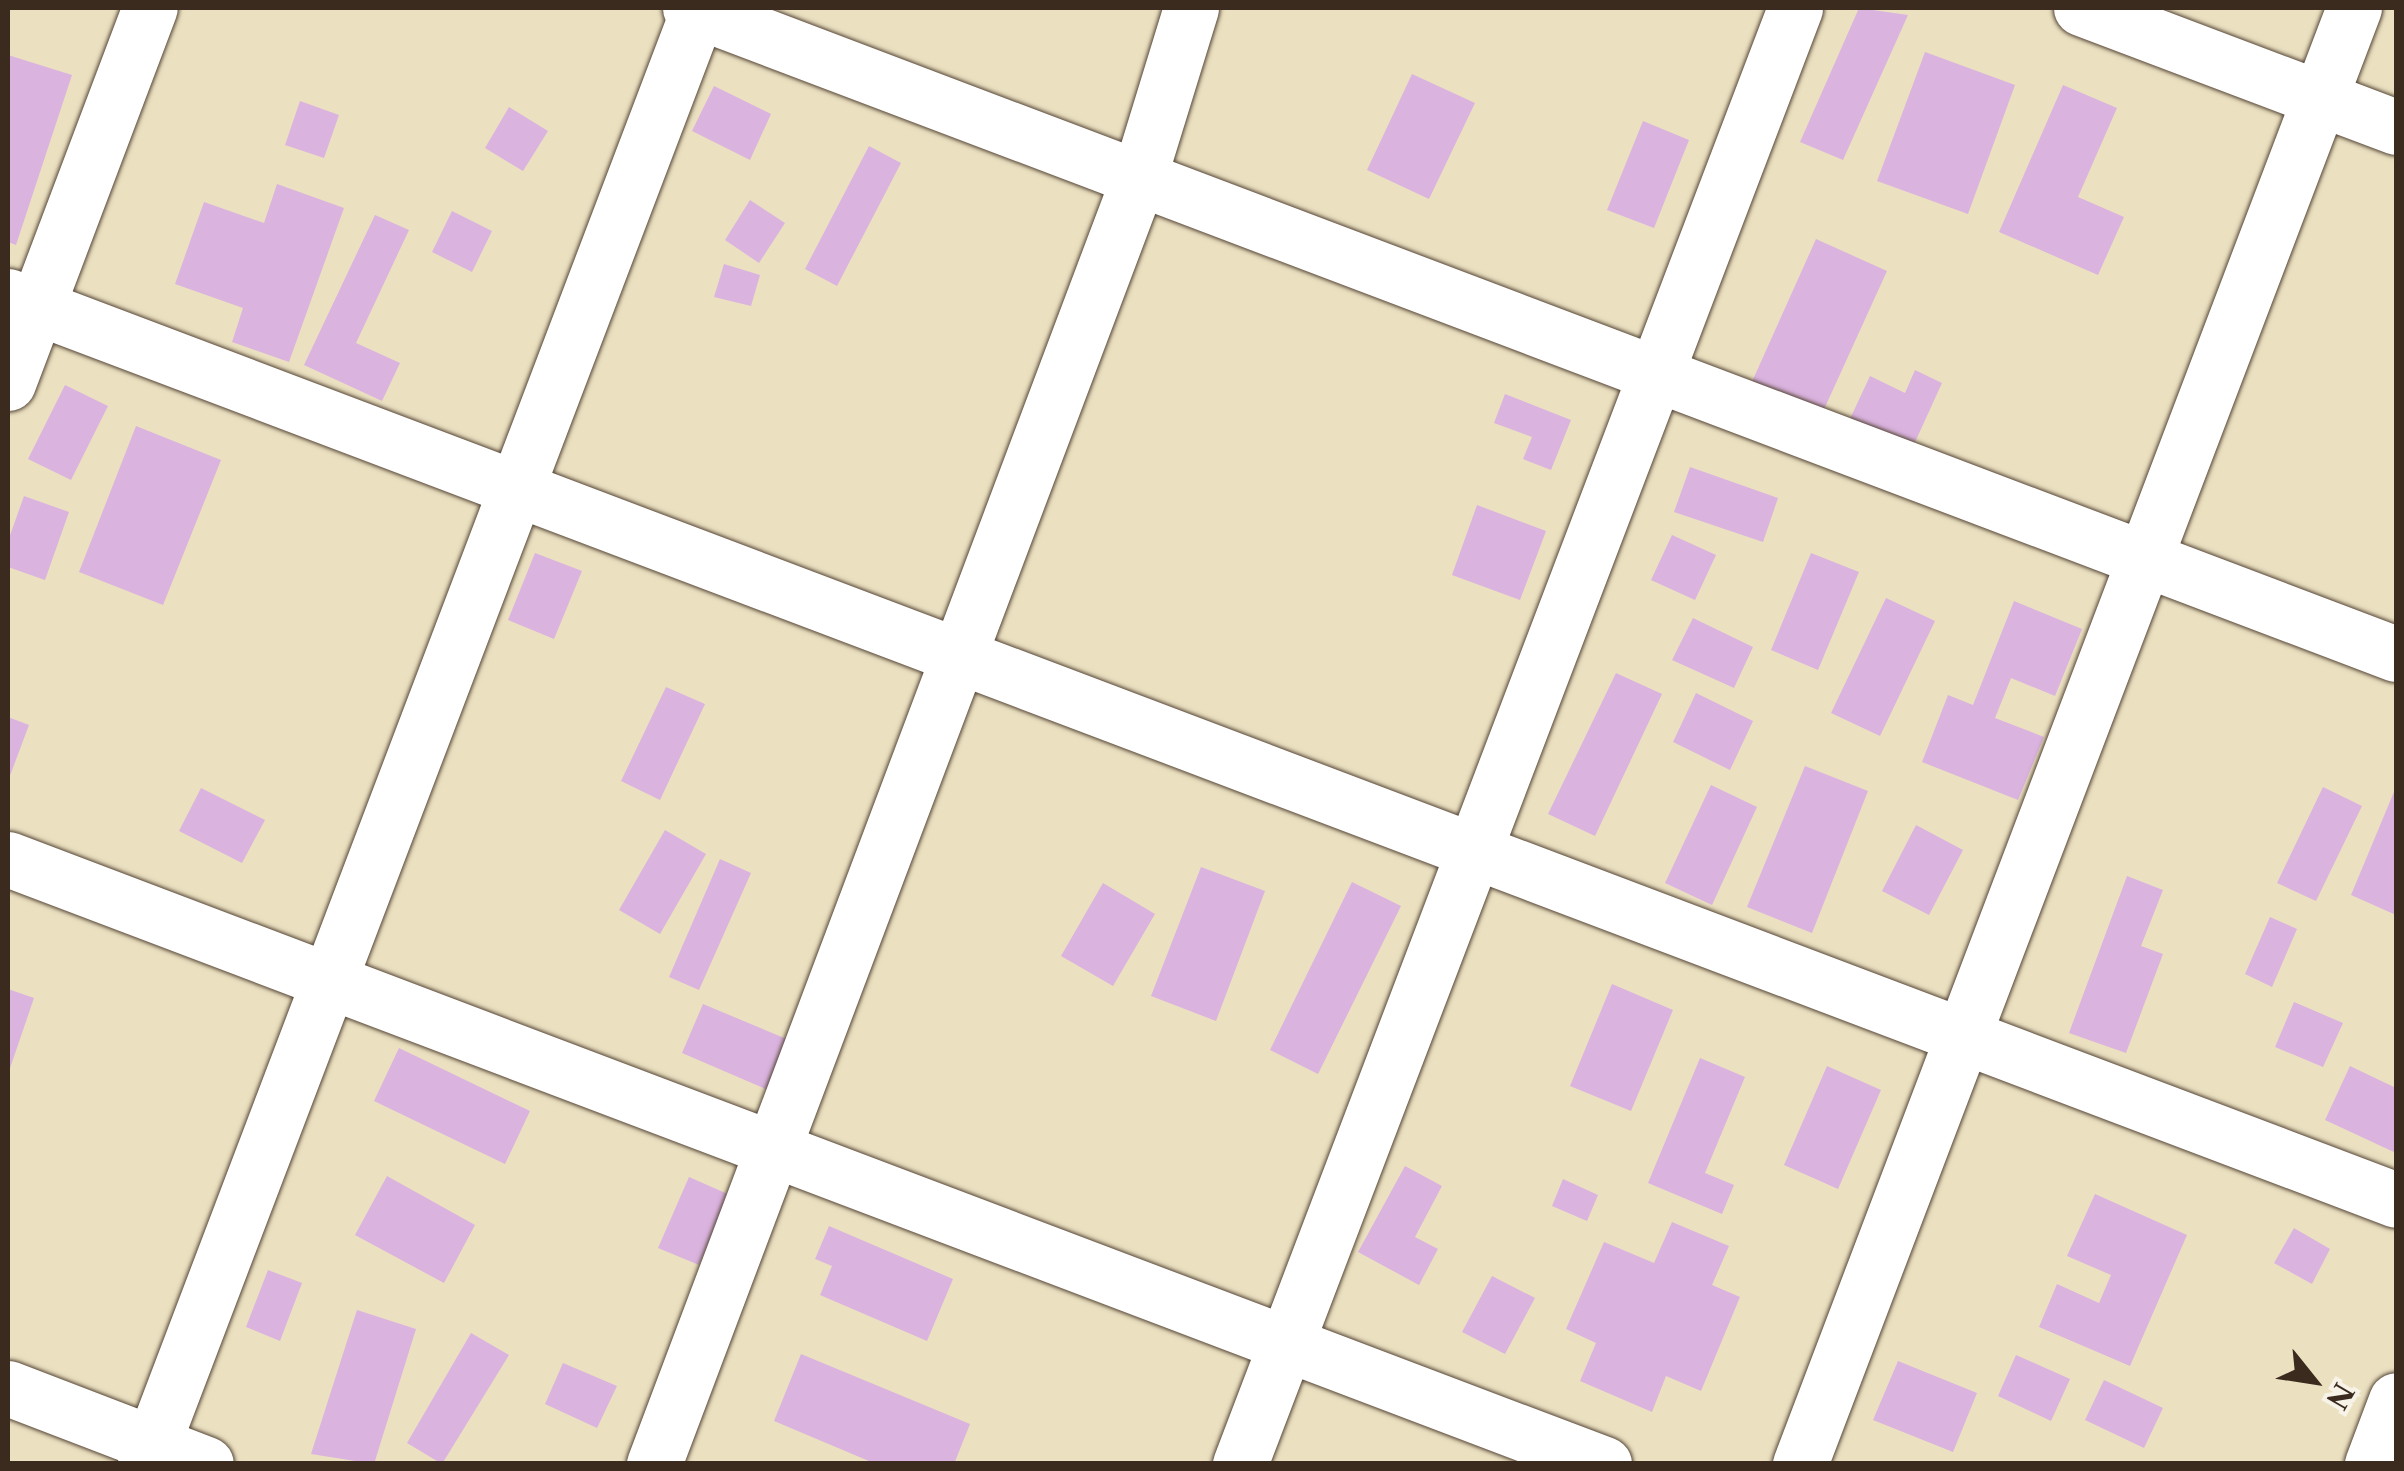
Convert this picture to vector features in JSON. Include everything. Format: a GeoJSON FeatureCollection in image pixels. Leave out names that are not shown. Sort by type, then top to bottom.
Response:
{"type":"FeatureCollection","features":[{"type":"Feature","properties":{"kind":"street"},"geometry":{"type":"LineString","coordinates":[[8,383],[22,302],[150,8]]}},
{"type":"Feature","properties":{"kind":"street"},"geometry":{"type":"LineString","coordinates":[[654,1464],[1140,178],[1192,8]]}},
{"type":"Feature","properties":{"kind":"street"},"geometry":{"type":"LineString","coordinates":[[1240,1464],[1795,8]]}},
{"type":"Feature","properties":{"kind":"street"},"geometry":{"type":"LineString","coordinates":[[2081,8],[2396,126]]}},
{"type":"Feature","properties":{"kind":"street"},"geometry":{"type":"LineString","coordinates":[[1800,1464],[2354,8]]}},
{"type":"Feature","properties":{"kind":"street"},"geometry":{"type":"LineString","coordinates":[[149,1453],[696,9],[2396,654]]}},
{"type":"Feature","properties":{"kind":"street"},"geometry":{"type":"LineString","coordinates":[[22,302],[2396,1200]]}},
{"type":"Feature","properties":{"kind":"street"},"geometry":{"type":"LineString","coordinates":[[8,860],[1604,1464]]}},
{"type":"Feature","properties":{"kind":"street"},"geometry":{"type":"LineString","coordinates":[[8,1388],[149,1453],[206,1464]]}},
{"type":"Feature","properties":{"kind":"street"},"geometry":{"type":"LineString","coordinates":[[2372,1464],[2396,1400]]}},
{"type":"Feature","properties":{"kind":"building"},"geometry":{"type":"Polygon","coordinates":[[[1859,8],[1908,15],[1843,160],[1800,142],[1859,8]]]}},
{"type":"Feature","properties":{"kind":"building"},"geometry":{"type":"Polygon","coordinates":[[[1925,52],[2015,85],[1968,214],[1877,181],[1925,52]]]}},
{"type":"Feature","properties":{"kind":"building"},"geometry":{"type":"Polygon","coordinates":[[[8,55],[72,75],[16,245],[8,242],[8,55]]]}},
{"type":"Feature","properties":{"kind":"building"},"geometry":{"type":"Polygon","coordinates":[[[1412,74],[1475,103],[1429,199],[1367,170],[1412,74]]]}},
{"type":"Feature","properties":{"kind":"building"},"geometry":{"type":"Polygon","coordinates":[[[2063,85],[2117,108],[2078,197],[2124,217],[2098,275],[1999,232],[2063,85]]]}},
{"type":"Feature","properties":{"kind":"building"},"geometry":{"type":"Polygon","coordinates":[[[714,86],[771,114],[750,160],[692,131],[714,86]]]}},
{"type":"Feature","properties":{"kind":"building"},"geometry":{"type":"Polygon","coordinates":[[[300,101],[339,115],[324,158],[285,145],[300,101]]]}},
{"type":"Feature","properties":{"kind":"building"},"geometry":{"type":"Polygon","coordinates":[[[509,107],[548,131],[523,171],[485,148],[509,107]]]}},
{"type":"Feature","properties":{"kind":"building"},"geometry":{"type":"Polygon","coordinates":[[[1643,121],[1689,140],[1654,228],[1607,210],[1643,121]]]}},
{"type":"Feature","properties":{"kind":"building"},"geometry":{"type":"Polygon","coordinates":[[[869,146],[901,163],[837,286],[805,269],[869,146]]]}},
{"type":"Feature","properties":{"kind":"building"},"geometry":{"type":"Polygon","coordinates":[[[277,184],[344,208],[289,362],[232,342],[243,308],[175,284],[204,202],[264,223],[277,184]]]}},
{"type":"Feature","properties":{"kind":"building"},"geometry":{"type":"Polygon","coordinates":[[[750,200],[785,223],[759,263],[725,240],[750,200]]]}},
{"type":"Feature","properties":{"kind":"building"},"geometry":{"type":"Polygon","coordinates":[[[452,211],[492,231],[472,272],[432,252],[452,211]]]}},
{"type":"Feature","properties":{"kind":"building"},"geometry":{"type":"Polygon","coordinates":[[[375,215],[409,230],[356,343],[400,363],[382,401],[304,365],[375,215]]]}},
{"type":"Feature","properties":{"kind":"building"},"geometry":{"type":"Polygon","coordinates":[[[1816,239],[1887,271],[1821,416],[1751,384],[1816,239]]]}},
{"type":"Feature","properties":{"kind":"building"},"geometry":{"type":"Polygon","coordinates":[[[724,264],[760,275],[751,306],[714,297],[724,264]]]}},
{"type":"Feature","properties":{"kind":"building"},"geometry":{"type":"Polygon","coordinates":[[[1915,370],[1942,383],[1911,451],[1849,421],[1870,376],[1905,393],[1915,370]]]}},
{"type":"Feature","properties":{"kind":"building"},"geometry":{"type":"Polygon","coordinates":[[[65,385],[108,406],[71,480],[28,459],[65,385]]]}},
{"type":"Feature","properties":{"kind":"building"},"geometry":{"type":"Polygon","coordinates":[[[1505,394],[1571,420],[1551,470],[1523,459],[1532,437],[1494,423],[1505,394]]]}},
{"type":"Feature","properties":{"kind":"building"},"geometry":{"type":"Polygon","coordinates":[[[136,426],[221,460],[163,605],[79,572],[136,426]]]}},
{"type":"Feature","properties":{"kind":"building"},"geometry":{"type":"Polygon","coordinates":[[[1690,467],[1778,498],[1763,542],[1674,512],[1690,467]]]}},
{"type":"Feature","properties":{"kind":"building"},"geometry":{"type":"Polygon","coordinates":[[[24,496],[69,512],[45,580],[8,567],[8,541],[24,496]]]}},
{"type":"Feature","properties":{"kind":"building"},"geometry":{"type":"Polygon","coordinates":[[[1477,505],[1546,531],[1520,600],[1452,575],[1477,505]]]}},
{"type":"Feature","properties":{"kind":"building"},"geometry":{"type":"Polygon","coordinates":[[[1672,535],[1716,555],[1695,600],[1651,580],[1672,535]]]}},
{"type":"Feature","properties":{"kind":"building"},"geometry":{"type":"Polygon","coordinates":[[[535,553],[582,571],[554,639],[508,620],[535,553]]]}},
{"type":"Feature","properties":{"kind":"building"},"geometry":{"type":"Polygon","coordinates":[[[1811,553],[1859,572],[1818,670],[1771,650],[1811,553]]]}},
{"type":"Feature","properties":{"kind":"building"},"geometry":{"type":"Polygon","coordinates":[[[1886,598],[1935,621],[1880,736],[1831,713],[1886,598]]]}},
{"type":"Feature","properties":{"kind":"building"},"geometry":{"type":"Polygon","coordinates":[[[2014,601],[2082,629],[2055,696],[2011,678],[1995,718],[2044,737],[2018,800],[1922,762],[1948,695],[1973,705],[2014,601]]]}},
{"type":"Feature","properties":{"kind":"building"},"geometry":{"type":"Polygon","coordinates":[[[1693,618],[1753,647],[1734,688],[1672,660],[1693,618]]]}},
{"type":"Feature","properties":{"kind":"building"},"geometry":{"type":"Polygon","coordinates":[[[1616,673],[1662,694],[1595,836],[1548,814],[1616,673]]]}},
{"type":"Feature","properties":{"kind":"building"},"geometry":{"type":"Polygon","coordinates":[[[666,687],[705,704],[660,800],[621,781],[666,687]]]}},
{"type":"Feature","properties":{"kind":"building"},"geometry":{"type":"Polygon","coordinates":[[[1696,693],[1753,721],[1730,770],[1673,742],[1696,693]]]}},
{"type":"Feature","properties":{"kind":"building"},"geometry":{"type":"Polygon","coordinates":[[[8,717],[29,725],[8,781],[8,717]]]}},
{"type":"Feature","properties":{"kind":"building"},"geometry":{"type":"Polygon","coordinates":[[[1805,766],[1868,791],[1812,933],[1747,907],[1805,766]]]}},
{"type":"Feature","properties":{"kind":"building"},"geometry":{"type":"Polygon","coordinates":[[[1711,785],[1757,807],[1712,905],[1665,883],[1711,785]]]}},
{"type":"Feature","properties":{"kind":"building"},"geometry":{"type":"Polygon","coordinates":[[[2323,787],[2362,806],[2316,901],[2277,883],[2323,787]]]}},
{"type":"Feature","properties":{"kind":"building"},"geometry":{"type":"Polygon","coordinates":[[[2396,787],[2396,915],[2351,895],[2396,787]]]}},
{"type":"Feature","properties":{"kind":"building"},"geometry":{"type":"Polygon","coordinates":[[[201,788],[265,820],[242,863],[179,831],[201,788]]]}},
{"type":"Feature","properties":{"kind":"building"},"geometry":{"type":"Polygon","coordinates":[[[1916,825],[1963,850],[1929,915],[1882,891],[1916,825]]]}},
{"type":"Feature","properties":{"kind":"building"},"geometry":{"type":"Polygon","coordinates":[[[665,830],[706,854],[660,934],[619,910],[665,830]]]}},
{"type":"Feature","properties":{"kind":"building"},"geometry":{"type":"Polygon","coordinates":[[[720,859],[751,873],[699,990],[669,977],[720,859]]]}},
{"type":"Feature","properties":{"kind":"building"},"geometry":{"type":"Polygon","coordinates":[[[1201,867],[1265,891],[1216,1021],[1151,996],[1201,867]]]}},
{"type":"Feature","properties":{"kind":"building"},"geometry":{"type":"Polygon","coordinates":[[[2127,876],[2163,890],[2141,946],[2163,954],[2126,1053],[2069,1033],[2127,876]]]}},
{"type":"Feature","properties":{"kind":"building"},"geometry":{"type":"Polygon","coordinates":[[[1352,882],[1401,906],[1318,1074],[1270,1050],[1352,882]]]}},
{"type":"Feature","properties":{"kind":"building"},"geometry":{"type":"Polygon","coordinates":[[[1103,883],[1155,914],[1113,986],[1061,956],[1103,883]]]}},
{"type":"Feature","properties":{"kind":"building"},"geometry":{"type":"Polygon","coordinates":[[[2270,917],[2297,929],[2272,987],[2245,974],[2270,917]]]}},
{"type":"Feature","properties":{"kind":"building"},"geometry":{"type":"Polygon","coordinates":[[[1612,984],[1673,1010],[1631,1111],[1570,1086],[1612,984]]]}},
{"type":"Feature","properties":{"kind":"building"},"geometry":{"type":"Polygon","coordinates":[[[8,989],[34,998],[8,1074],[8,989]]]}},
{"type":"Feature","properties":{"kind":"building"},"geometry":{"type":"Polygon","coordinates":[[[2294,1002],[2343,1023],[2323,1067],[2275,1047],[2294,1002]]]}},
{"type":"Feature","properties":{"kind":"building"},"geometry":{"type":"Polygon","coordinates":[[[703,1004],[789,1040],[768,1090],[682,1053],[703,1004]]]}},
{"type":"Feature","properties":{"kind":"building"},"geometry":{"type":"Polygon","coordinates":[[[399,1048],[530,1111],[505,1164],[374,1101],[399,1048]]]}},
{"type":"Feature","properties":{"kind":"building"},"geometry":{"type":"Polygon","coordinates":[[[1700,1058],[1745,1077],[1705,1173],[1734,1185],[1722,1214],[1648,1183],[1700,1058]]]}},
{"type":"Feature","properties":{"kind":"building"},"geometry":{"type":"Polygon","coordinates":[[[1827,1066],[1881,1090],[1838,1189],[1784,1165],[1827,1066]]]}},
{"type":"Feature","properties":{"kind":"building"},"geometry":{"type":"Polygon","coordinates":[[[2350,1066],[2396,1088],[2396,1153],[2325,1120],[2350,1066]]]}},
{"type":"Feature","properties":{"kind":"building"},"geometry":{"type":"Polygon","coordinates":[[[1405,1166],[1442,1186],[1415,1237],[1438,1249],[1419,1285],[1358,1252],[1405,1166]]]}},
{"type":"Feature","properties":{"kind":"building"},"geometry":{"type":"Polygon","coordinates":[[[387,1176],[475,1225],[444,1283],[355,1235],[387,1176]]]}},
{"type":"Feature","properties":{"kind":"building"},"geometry":{"type":"Polygon","coordinates":[[[689,1177],[730,1195],[699,1265],[658,1248],[689,1177]]]}},
{"type":"Feature","properties":{"kind":"building"},"geometry":{"type":"Polygon","coordinates":[[[1563,1179],[1598,1195],[1587,1221],[1552,1206],[1563,1179]]]}},
{"type":"Feature","properties":{"kind":"building"},"geometry":{"type":"Polygon","coordinates":[[[2095,1194],[2187,1235],[2130,1366],[2039,1327],[2057,1284],[2099,1303],[2111,1275],[2067,1256],[2095,1194]]]}},
{"type":"Feature","properties":{"kind":"building"},"geometry":{"type":"Polygon","coordinates":[[[1672,1222],[1729,1246],[1712,1285],[1740,1297],[1701,1391],[1666,1376],[1652,1412],[1580,1381],[1596,1343],[1566,1329],[1604,1242],[1654,1263],[1672,1222]]]}},
{"type":"Feature","properties":{"kind":"building"},"geometry":{"type":"Polygon","coordinates":[[[829,1226],[953,1279],[927,1341],[820,1295],[832,1266],[815,1259],[829,1226]]]}},
{"type":"Feature","properties":{"kind":"building"},"geometry":{"type":"Polygon","coordinates":[[[2294,1228],[2330,1249],[2312,1284],[2274,1263],[2294,1228]]]}},
{"type":"Feature","properties":{"kind":"building"},"geometry":{"type":"Polygon","coordinates":[[[268,1270],[302,1283],[280,1341],[246,1327],[268,1270]]]}},
{"type":"Feature","properties":{"kind":"building"},"geometry":{"type":"Polygon","coordinates":[[[1492,1276],[1535,1298],[1505,1354],[1462,1332],[1492,1276]]]}},
{"type":"Feature","properties":{"kind":"building"},"geometry":{"type":"Polygon","coordinates":[[[357,1310],[416,1329],[374,1464],[311,1454],[357,1310]]]}},
{"type":"Feature","properties":{"kind":"building"},"geometry":{"type":"Polygon","coordinates":[[[471,1333],[509,1355],[442,1464],[407,1443],[471,1333]]]}},
{"type":"Feature","properties":{"kind":"building"},"geometry":{"type":"Polygon","coordinates":[[[801,1354],[970,1424],[954,1464],[876,1464],[774,1421],[801,1354]]]}},
{"type":"Feature","properties":{"kind":"building"},"geometry":{"type":"Polygon","coordinates":[[[2016,1355],[2070,1379],[2051,1421],[1998,1396],[2016,1355]]]}},
{"type":"Feature","properties":{"kind":"building"},"geometry":{"type":"Polygon","coordinates":[[[1898,1361],[1977,1393],[1953,1452],[1873,1420],[1898,1361]]]}},
{"type":"Feature","properties":{"kind":"building"},"geometry":{"type":"Polygon","coordinates":[[[563,1363],[617,1386],[597,1428],[545,1404],[563,1363]]]}},
{"type":"Feature","properties":{"kind":"building"},"geometry":{"type":"Polygon","coordinates":[[[2104,1380],[2163,1408],[2144,1448],[2085,1420],[2104,1380]]]}}]}
